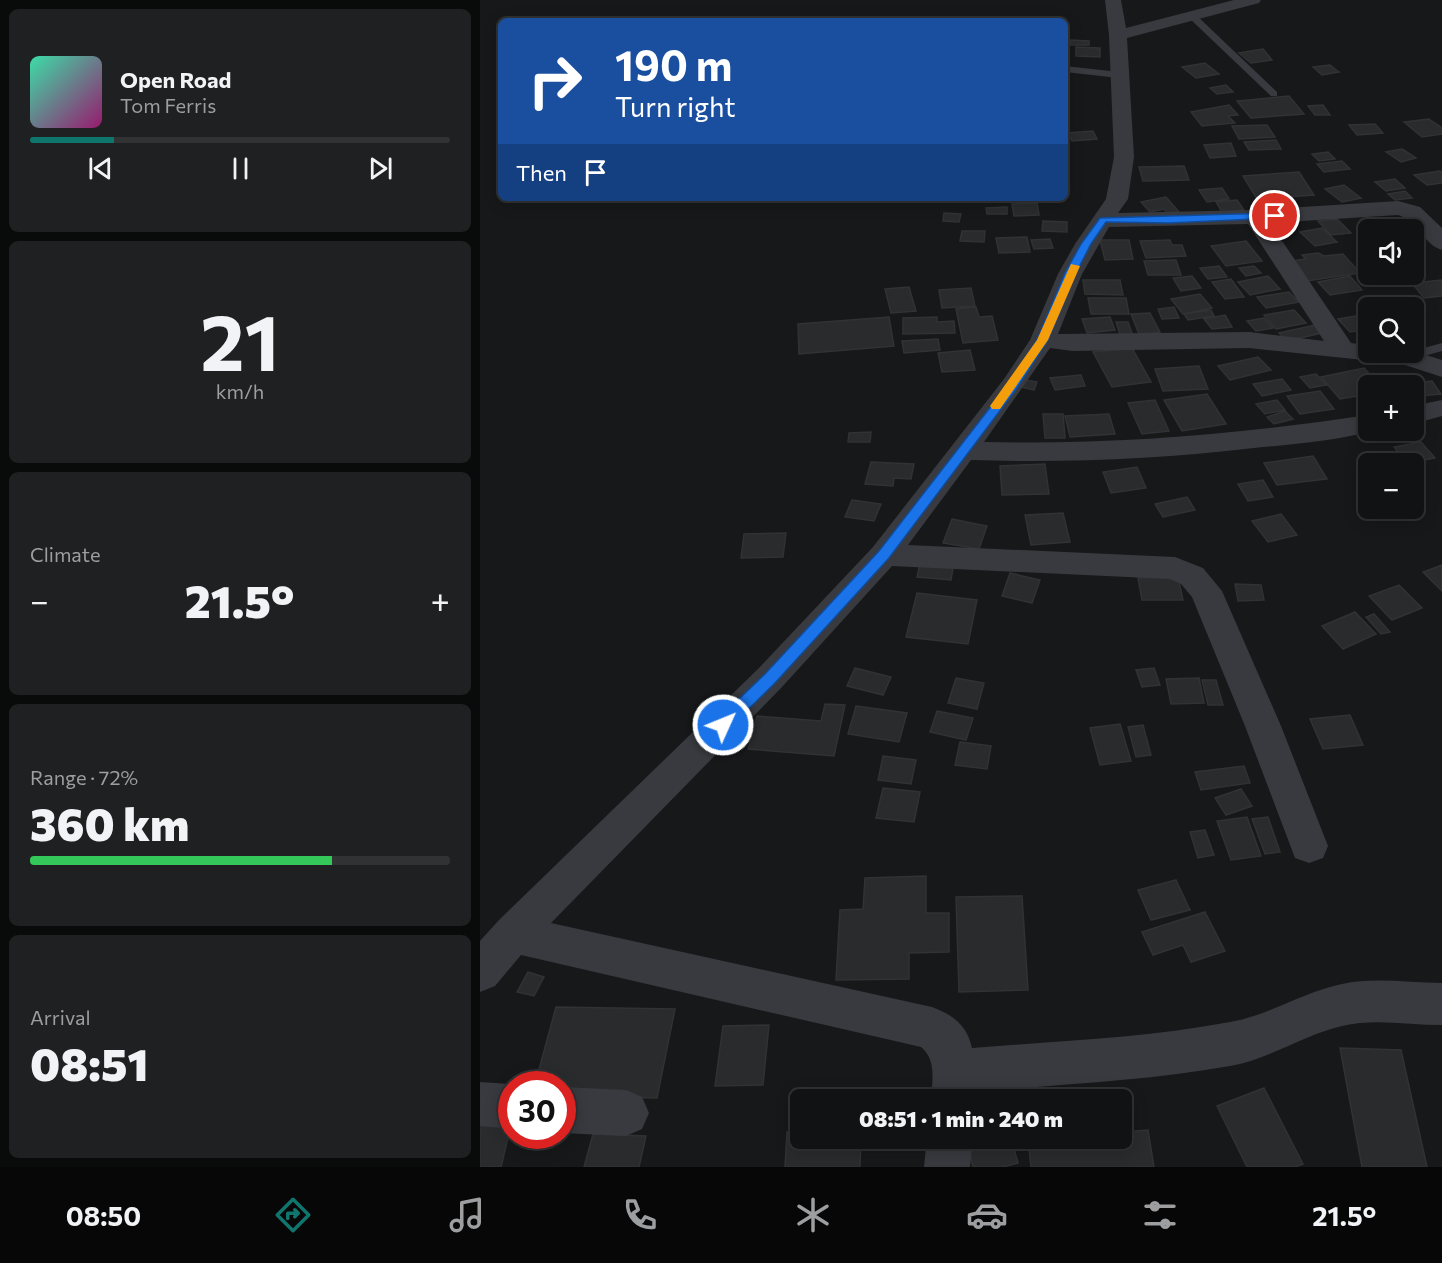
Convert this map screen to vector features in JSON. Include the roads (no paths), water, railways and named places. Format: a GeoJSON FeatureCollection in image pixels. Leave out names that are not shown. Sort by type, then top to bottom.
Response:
{"type":"FeatureCollection","features":[{"type":"Feature","properties":{"kind":"street"},"geometry":{"type":"LineString","coordinates":[[480,972],[513,934],[770,678],[884,555],[1013,385],[1042,340],[1086,244],[1117,199],[1124,157],[1118,35],[1113,0]]}},
{"type":"Feature","properties":{"kind":"street"},"geometry":{"type":"LineString","coordinates":[[1118,35],[1252,0]]}},
{"type":"Feature","properties":{"kind":"street"},"geometry":{"type":"LineString","coordinates":[[1103,220],[1254,217],[1410,209],[1421,217],[1442,243]]}},
{"type":"Feature","properties":{"kind":"street"},"geometry":{"type":"LineString","coordinates":[[1254,217],[1343,350]]}},
{"type":"Feature","properties":{"kind":"street"},"geometry":{"type":"LineString","coordinates":[[1042,340],[1073,343],[1249,340],[1358,352]]}},
{"type":"Feature","properties":{"kind":"street"},"geometry":{"type":"LineString","coordinates":[[1424,363],[1442,369]]}},
{"type":"Feature","properties":{"kind":"street"},"geometry":{"type":"LineString","coordinates":[[1424,412],[1442,408]]}},
{"type":"Feature","properties":{"kind":"street"},"geometry":{"type":"LineString","coordinates":[[961,451],[1038,454],[1271,437],[1358,425]]}},
{"type":"Feature","properties":{"kind":"street"},"geometry":{"type":"LineString","coordinates":[[884,555],[1175,568],[1192,576],[1206,591],[1263,726],[1309,846]]}},
{"type":"Feature","properties":{"kind":"street"},"geometry":{"type":"LineString","coordinates":[[513,934],[932,1028],[949,1042],[954,1086],[1235,1044],[1332,1008],[1356,1002],[1442,1004]]}},
{"type":"Feature","properties":{"kind":"street"},"geometry":{"type":"LineString","coordinates":[[480,1104],[498,1106]]}},
{"type":"Feature","properties":{"kind":"street"},"geometry":{"type":"LineString","coordinates":[[576,1111],[626,1113]]}},
{"type":"Feature","properties":{"kind":"street"},"geometry":{"type":"LineString","coordinates":[[947,1167],[949,1149]]}},
{"type":"Feature","properties":{"kind":"lane"},"geometry":{"type":"LineString","coordinates":[[1191,15],[1274,94]]}},
{"type":"Feature","properties":{"kind":"lane"},"geometry":{"type":"LineString","coordinates":[[1068,69],[1119,75]]}},
{"type":"Feature","properties":{"kind":"lane"},"geometry":{"type":"LineString","coordinates":[[1424,352],[1442,347]]}}]}
